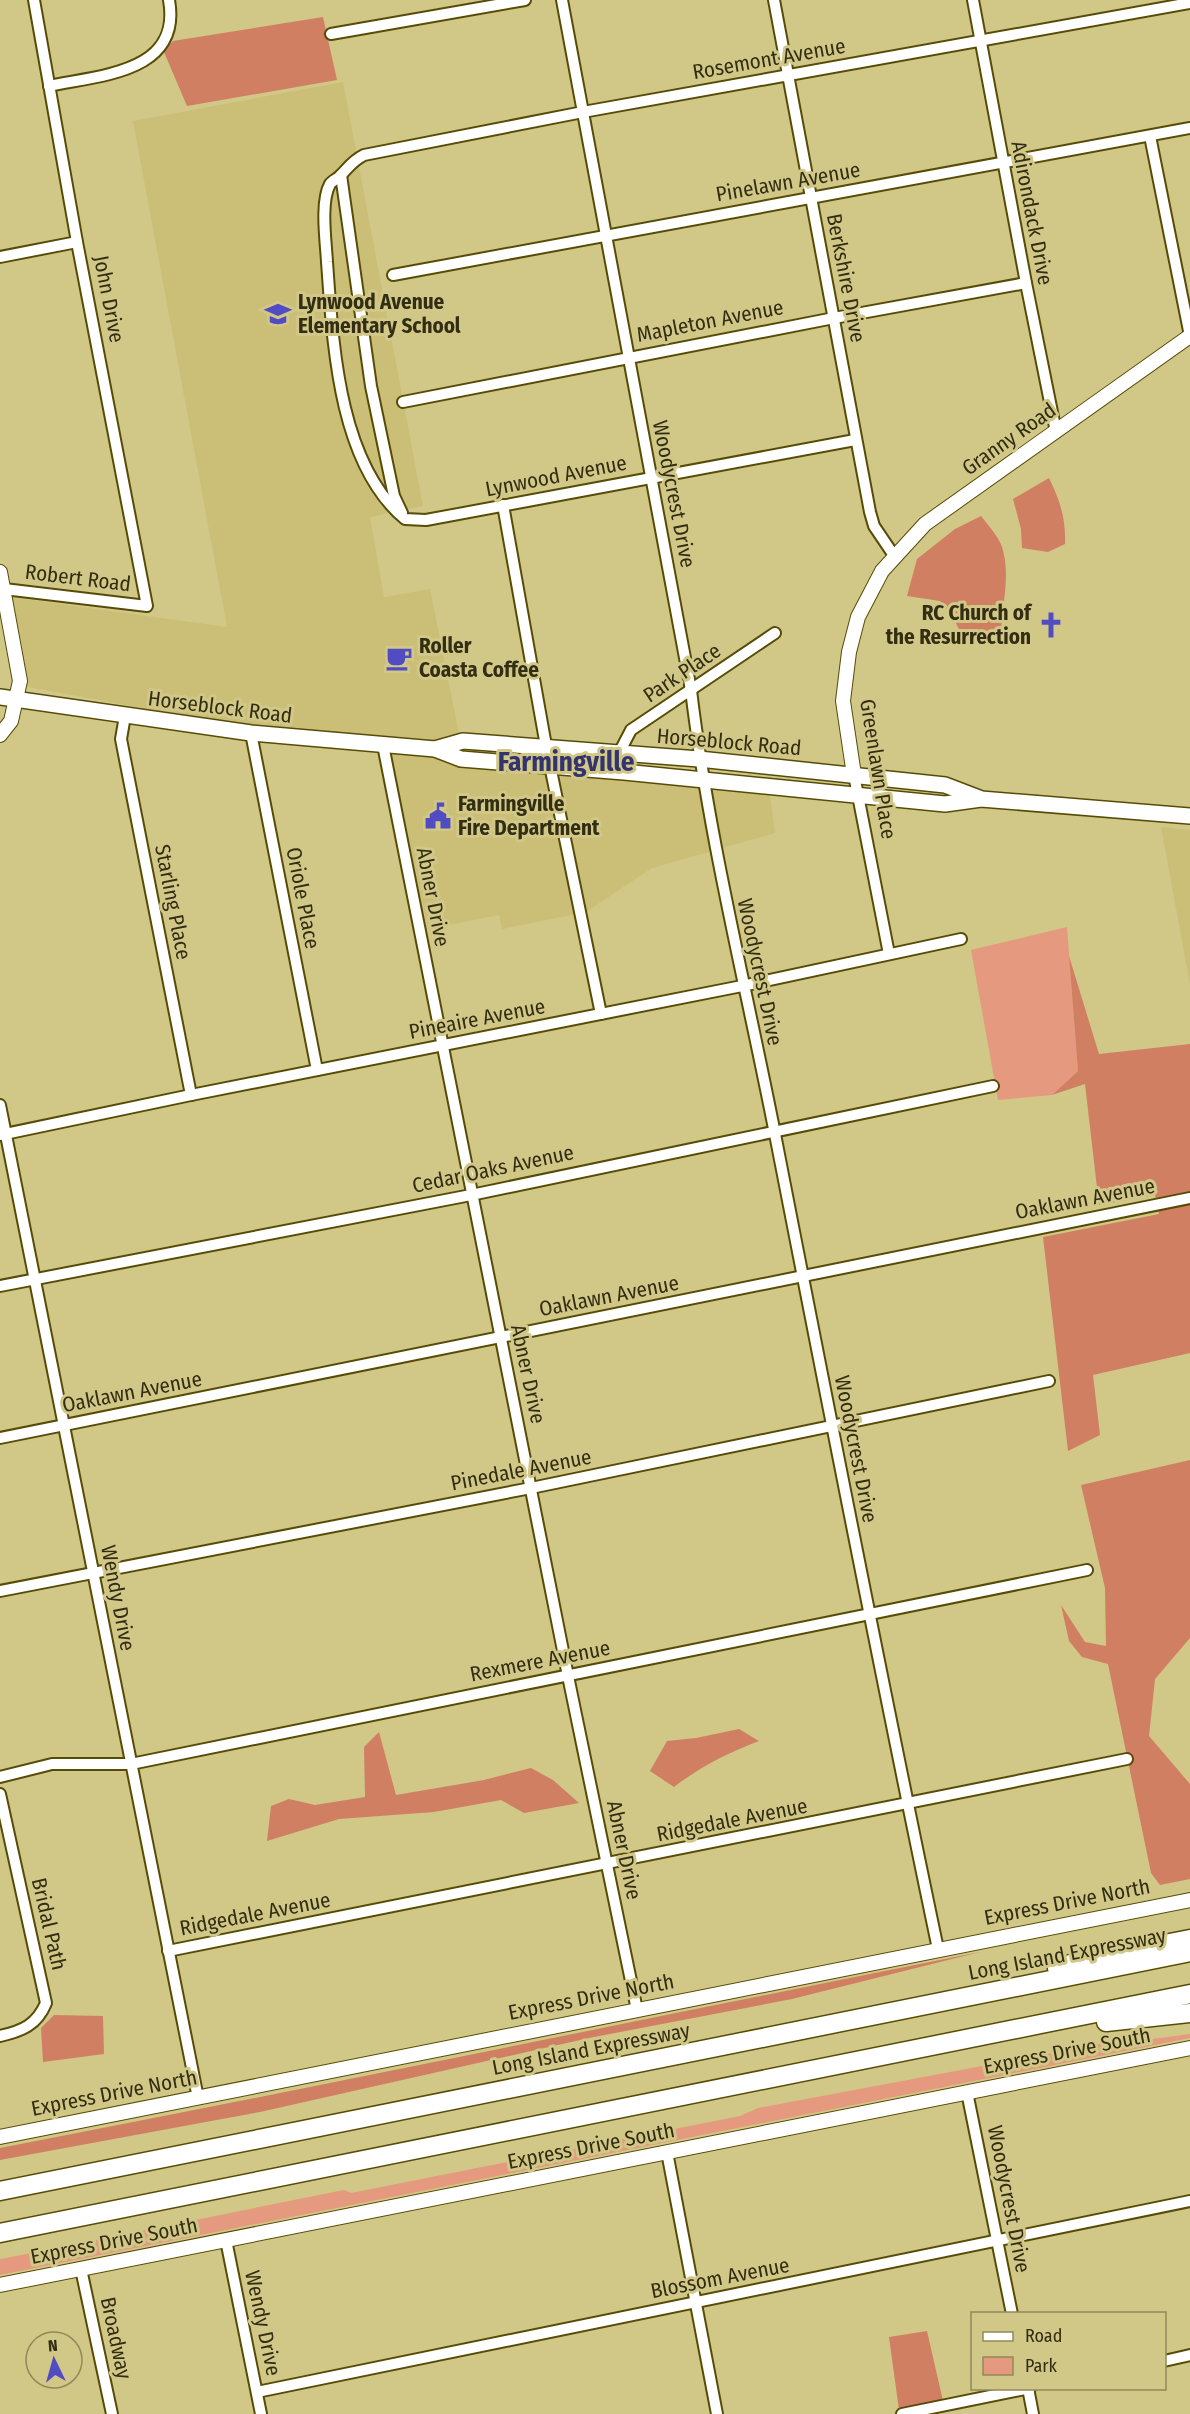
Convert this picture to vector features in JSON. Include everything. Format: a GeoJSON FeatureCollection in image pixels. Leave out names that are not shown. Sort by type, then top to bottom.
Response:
{"type":"FeatureCollection","features":[{"type":"Feature","properties":{"kind":"highway"},"geometry":{"type":"LineString","coordinates":[[935,2003],[1088,1959],[1190,1939]]}},
{"type":"Feature","properties":{"kind":"highway","name":"Long Island Expressway"},"geometry":{"type":"LineString","coordinates":[[0,2191],[1190,1952]]}},
{"type":"Feature","properties":{"kind":"highway"},"geometry":{"type":"LineString","coordinates":[[0,2233],[1190,1994]]}},
{"type":"Feature","properties":{"kind":"highway"},"geometry":{"type":"LineString","coordinates":[[979,2036],[1190,2013]]}},
{"type":"Feature","properties":{"kind":"main road","name":"Granny Road"},"geometry":{"type":"LineString","coordinates":[[869,593],[882,571],[925,524],[1190,336]]}},
{"type":"Feature","properties":{"kind":"main road"},"geometry":{"type":"LineString","coordinates":[[0,572],[20,681],[11,721],[0,735]]}},
{"type":"Feature","properties":{"kind":"main road","name":"Greenlawn Place"},"geometry":{"type":"LineString","coordinates":[[854,775],[843,701],[849,652],[858,617],[869,593]]}},
{"type":"Feature","properties":{"kind":"main road","name":"Horseblock Road"},"geometry":{"type":"LineString","coordinates":[[0,697],[251,733],[435,749],[461,759],[703,779],[945,804],[981,799],[1190,816]]}},
{"type":"Feature","properties":{"kind":"main road","name":"Horseblock Road"},"geometry":{"type":"LineString","coordinates":[[435,749],[463,741],[699,759],[945,785],[981,799]]}},
{"type":"Feature","properties":{"kind":"main road","name":"Express Drive North"},"geometry":{"type":"LineString","coordinates":[[0,2137],[1190,1900]]}},
{"type":"Feature","properties":{"kind":"main road","name":"Express Drive South"},"geometry":{"type":"LineString","coordinates":[[0,2285],[1190,2048]]}},
{"type":"Feature","properties":{"kind":"street","name":"John Drive"},"geometry":{"type":"LineString","coordinates":[[34,0],[77,242],[147,606]]}},
{"type":"Feature","properties":{"kind":"street"},"geometry":{"type":"LineString","coordinates":[[49,87],[144,63],[158,51],[167,37],[171,25],[169,0]]}},
{"type":"Feature","properties":{"kind":"street"},"geometry":{"type":"LineString","coordinates":[[331,34],[525,0]]}},
{"type":"Feature","properties":{"kind":"street","name":"Woodycrest Drive"},"geometry":{"type":"LineString","coordinates":[[562,0],[604,235],[615,279],[691,690],[699,759],[742,986],[774,1130],[801,1277],[938,1949]]}},
{"type":"Feature","properties":{"kind":"street","name":"Berkshire Drive"},"geometry":{"type":"LineString","coordinates":[[774,0],[855,440],[874,526],[895,556]]}},
{"type":"Feature","properties":{"kind":"street","name":"Adirondack Drive"},"geometry":{"type":"LineString","coordinates":[[973,0],[1056,432]]}},
{"type":"Feature","properties":{"kind":"street","name":"Rosemont Avenue"},"geometry":{"type":"LineString","coordinates":[[341,175],[347,166],[364,155],[583,112],[1190,3]]}},
{"type":"Feature","properties":{"kind":"street","name":"Pinelawn Avenue"},"geometry":{"type":"LineString","coordinates":[[393,275],[1190,128]]}},
{"type":"Feature","properties":{"kind":"street"},"geometry":{"type":"LineString","coordinates":[[1150,136],[1190,336]]}},
{"type":"Feature","properties":{"kind":"street"},"geometry":{"type":"LineString","coordinates":[[341,175],[330,184],[324,211],[333,333],[341,392],[362,462],[382,497],[405,519]]}},
{"type":"Feature","properties":{"kind":"street"},"geometry":{"type":"LineString","coordinates":[[341,175],[371,386],[394,496],[405,519]]}},
{"type":"Feature","properties":{"kind":"street"},"geometry":{"type":"LineString","coordinates":[[0,257],[77,242]]}},
{"type":"Feature","properties":{"kind":"street","name":"Mapleton Avenue"},"geometry":{"type":"LineString","coordinates":[[403,402],[1026,283]]}},
{"type":"Feature","properties":{"kind":"street","name":"Lynwood Avenue"},"geometry":{"type":"LineString","coordinates":[[405,519],[426,520],[855,440]]}},
{"type":"Feature","properties":{"kind":"street"},"geometry":{"type":"LineString","coordinates":[[503,506],[546,746],[601,1014]]}},
{"type":"Feature","properties":{"kind":"street","name":"Robert Road"},"geometry":{"type":"LineString","coordinates":[[4,589],[147,606]]}},
{"type":"Feature","properties":{"kind":"street","name":"Park Place"},"geometry":{"type":"LineString","coordinates":[[619,753],[631,730],[775,633]]}},
{"type":"Feature","properties":{"kind":"street","name":"Starling Place"},"geometry":{"type":"LineString","coordinates":[[125,716],[121,739],[191,1095]]}},
{"type":"Feature","properties":{"kind":"street","name":"Oriole Place"},"geometry":{"type":"LineString","coordinates":[[251,733],[317,1070]]}},
{"type":"Feature","properties":{"kind":"street","name":"Abner Drive"},"geometry":{"type":"LineString","coordinates":[[383,746],[471,1194],[637,2010]]}},
{"type":"Feature","properties":{"kind":"street","name":"Greenlawn Place"},"geometry":{"type":"LineString","coordinates":[[854,775],[889,954]]}},
{"type":"Feature","properties":{"kind":"street","name":"Pineaire Avenue"},"geometry":{"type":"LineString","coordinates":[[3,1134],[742,986],[961,939]]}},
{"type":"Feature","properties":{"kind":"street","name":"Cedar Oaks Avenue"},"geometry":{"type":"LineString","coordinates":[[0,1286],[471,1194],[993,1086]]}},
{"type":"Feature","properties":{"kind":"street","name":"Wendy Drive"},"geometry":{"type":"LineString","coordinates":[[0,1105],[3,1134],[64,1425],[198,2098]]}},
{"type":"Feature","properties":{"kind":"street","name":"Oaklawn Avenue"},"geometry":{"type":"LineString","coordinates":[[0,1438],[1190,1198]]}},
{"type":"Feature","properties":{"kind":"street","name":"Pinedale Avenue"},"geometry":{"type":"LineString","coordinates":[[0,1591],[531,1488],[1049,1381]]}},
{"type":"Feature","properties":{"kind":"street","name":"Rexmere Avenue"},"geometry":{"type":"LineString","coordinates":[[0,1777],[52,1764],[131,1764],[1087,1570]]}},
{"type":"Feature","properties":{"kind":"street","name":"Ridgedale Avenue"},"geometry":{"type":"LineString","coordinates":[[168,1951],[607,1865],[1126,1759]]}},
{"type":"Feature","properties":{"kind":"street","name":"Bridal Path"},"geometry":{"type":"LineString","coordinates":[[0,1794],[46,2003],[41,2013],[22,2031],[0,2036]]}},
{"type":"Feature","properties":{"kind":"street","name":"Woodycrest Drive"},"geometry":{"type":"LineString","coordinates":[[968,2092],[1012,2312]]}},
{"type":"Feature","properties":{"kind":"street"},"geometry":{"type":"LineString","coordinates":[[667,2152],[717,2414]]}},
{"type":"Feature","properties":{"kind":"street","name":"Blossom Avenue"},"geometry":{"type":"LineString","coordinates":[[257,2392],[1190,2201]]}},
{"type":"Feature","properties":{"kind":"street","name":"Wendy Drive"},"geometry":{"type":"LineString","coordinates":[[226,2240],[261,2414]]}},
{"type":"Feature","properties":{"kind":"street","name":"Broadway"},"geometry":{"type":"LineString","coordinates":[[81,2269],[112,2414]]}},
{"type":"Feature","properties":{"kind":"street"},"geometry":{"type":"LineString","coordinates":[[1166,2361],[1190,2355]]}},
{"type":"Feature","properties":{"kind":"street"},"geometry":{"type":"LineString","coordinates":[[902,2414],[1023,2390]]}},
{"type":"Feature","properties":{"kind":"street"},"geometry":{"type":"LineString","coordinates":[[1028,2390],[1033,2414]]}},
{"type":"Feature","properties":{"kind":"shaded area"},"geometry":{"type":"Polygon","coordinates":[[[323,17],[337,80],[187,106],[164,52],[173,41],[323,17]]]}},
{"type":"Feature","properties":{"kind":"shaded area"},"geometry":{"type":"Polygon","coordinates":[[[343,82],[423,506],[370,517],[384,597],[430,589],[460,739],[769,788],[775,833],[652,868],[586,912],[502,929],[499,915],[428,929],[391,754],[23,686],[9,597],[227,627],[133,121],[343,82]]]}},
{"type":"Feature","properties":{"kind":"shaded area"},"geometry":{"type":"Polygon","coordinates":[[[1049,478],[1062,510],[1065,544],[1048,552],[1022,548],[1021,529],[1013,499],[1049,478]]]}},
{"type":"Feature","properties":{"kind":"shaded area"},"geometry":{"type":"Polygon","coordinates":[[[981,516],[998,539],[1005,558],[1006,579],[1001,633],[961,633],[951,614],[940,601],[907,596],[917,559],[955,529],[981,516]]]}},
{"type":"Feature","properties":{"kind":"shaded area"},"geometry":{"type":"Polygon","coordinates":[[[1161,827],[1190,830],[1190,984],[1161,827]]]}},
{"type":"Feature","properties":{"kind":"shaded area"},"geometry":{"type":"Polygon","coordinates":[[[1069,956],[1099,1054],[1190,1044],[1190,1353],[1093,1375],[1100,1435],[1068,1451],[1043,1237],[1159,1214],[1155,1195],[1099,1205],[1085,1084],[1052,1095],[1078,1071],[1069,956]]]}},
{"type":"Feature","properties":{"kind":"shaded area"},"geometry":{"type":"Polygon","coordinates":[[[1190,1460],[1190,1638],[1155,1679],[1149,1736],[1190,1784],[1190,1879],[1160,1885],[1151,1873],[1108,1664],[1082,1657],[1069,1641],[1061,1605],[1085,1642],[1106,1646],[1105,1588],[1081,1485],[1190,1460]]]}},
{"type":"Feature","properties":{"kind":"shaded area"},"geometry":{"type":"Polygon","coordinates":[[[739,1729],[759,1741],[715,1761],[674,1787],[650,1771],[667,1741],[696,1738],[739,1729]]]}},
{"type":"Feature","properties":{"kind":"shaded area"},"geometry":{"type":"Polygon","coordinates":[[[379,1732],[396,1795],[484,1780],[531,1768],[553,1780],[579,1803],[524,1813],[501,1800],[434,1812],[339,1819],[267,1841],[271,1806],[289,1799],[315,1805],[365,1797],[364,1747],[379,1732]]]}},
{"type":"Feature","properties":{"kind":"shaded area"},"geometry":{"type":"Polygon","coordinates":[[[980,1952],[792,1999],[589,2038],[260,2112],[0,2160],[0,2148],[980,1952]]]}},
{"type":"Feature","properties":{"kind":"shaded area"},"geometry":{"type":"Polygon","coordinates":[[[54,2015],[103,2016],[104,2054],[43,2062],[41,2028],[54,2015]]]}},
{"type":"Feature","properties":{"kind":"shaded area"},"geometry":{"type":"Polygon","coordinates":[[[927,2331],[943,2401],[899,2410],[889,2337],[927,2331]]]}},
{"type":"Feature","properties":{"kind":"green space"},"geometry":{"type":"Polygon","coordinates":[[[1067,927],[1078,1071],[1052,1095],[998,1100],[971,950],[1067,927]]]}},
{"type":"Feature","properties":{"kind":"green space"},"geometry":{"type":"Polygon","coordinates":[[[1190,2034],[1190,2038],[0,2275],[0,2259],[344,2190],[351,2193],[740,2116],[758,2108],[1116,2041],[1130,2042],[1190,2034]]]}},
{"type":"Feature","properties":{"kind":"place","name":"Lynwood Avenue Elementary School"},"geometry":{"type":"Point","coordinates":[278,314]}},
{"type":"Feature","properties":{"kind":"place","name":"RC Church of the Resurrection"},"geometry":{"type":"Point","coordinates":[1051,625]}},
{"type":"Feature","properties":{"kind":"place","name":"Roller Coasta Coffee"},"geometry":{"type":"Point","coordinates":[399,658]}},
{"type":"Feature","properties":{"kind":"place","name":"Farmingville Fire Department"},"geometry":{"type":"Point","coordinates":[438,816]}},
{"type":"Feature","properties":{"kind":"district","name":"Farmingville"},"geometry":{"type":"Point","coordinates":[566,762]}}]}
